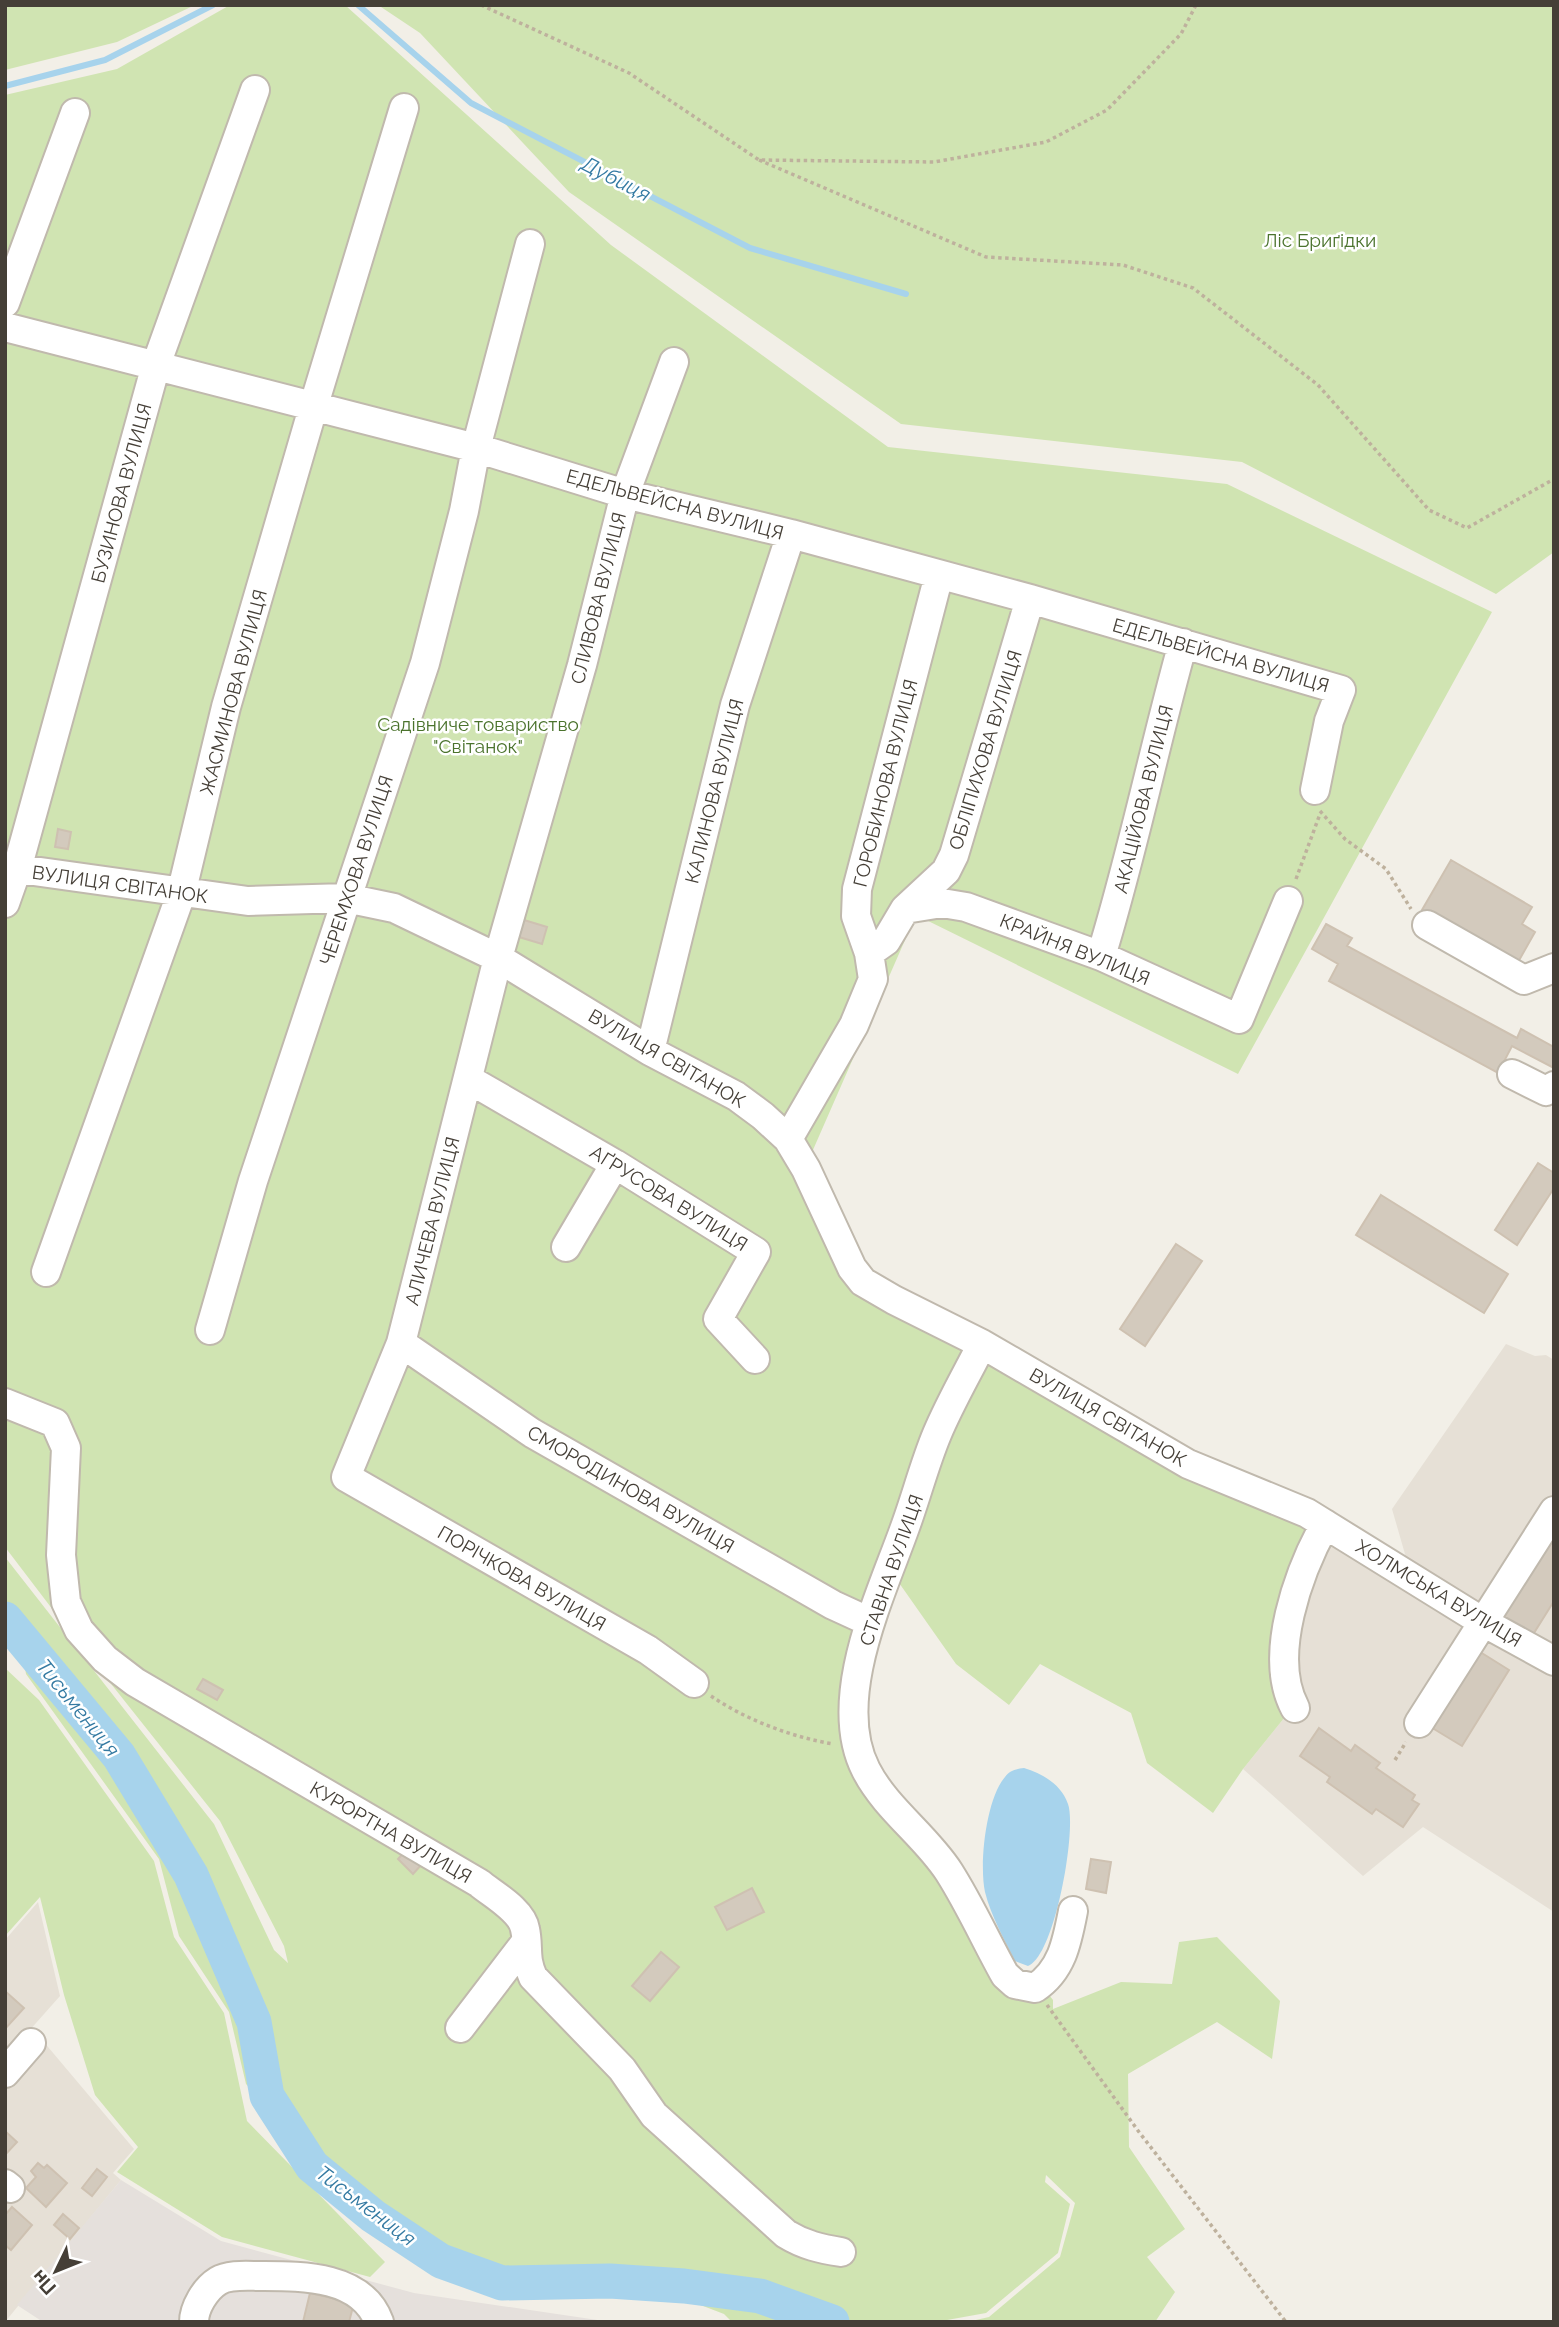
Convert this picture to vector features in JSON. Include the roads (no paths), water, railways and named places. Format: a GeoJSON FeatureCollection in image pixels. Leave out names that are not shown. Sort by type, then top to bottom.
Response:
{"type":"FeatureCollection","features":[{"type":"Feature","properties":{"kind":"street","name":"БУЗИНОВА ВУЛИЦЯ"},"geometry":{"type":"LineString","coordinates":[[5,903],[11,868],[156,365],[255,90]]}},
{"type":"Feature","properties":{"kind":"street","name":"ЖАСМИНОВА ВУЛИЦЯ"},"geometry":{"type":"LineString","coordinates":[[46,1272],[181,894],[226,707],[404,108]]}},
{"type":"Feature","properties":{"kind":"street"},"geometry":{"type":"LineString","coordinates":[[5,303],[75,113]]}},
{"type":"Feature","properties":{"kind":"street","name":"ЧЕРЕМХОВА ВУЛИЦЯ"},"geometry":{"type":"LineString","coordinates":[[210,1330],[253,1181],[425,663],[464,511],[476,448],[530,244]]}},
{"type":"Feature","properties":{"kind":"street","name":"ЕДЕЛЬВЕЙСНА ВУЛИЦЯ"},"geometry":{"type":"LineString","coordinates":[[5,327],[476,448],[625,494],[791,534],[1030,599],[1341,690],[1329,721],[1318,802]]}},
{"type":"Feature","properties":{"kind":"street","name":"СЛИВОВА ВУЛИЦЯ"},"geometry":{"type":"LineString","coordinates":[[498,958],[582,665],[625,494],[674,362]]}},
{"type":"Feature","properties":{"kind":"street","name":"КАЛИНОВА ВУЛИЦЯ"},"geometry":{"type":"LineString","coordinates":[[650,1051],[735,705],[791,534]]}},
{"type":"Feature","properties":{"kind":"street","name":"ГОРОБИНОВА ВУЛИЦЯ"},"geometry":{"type":"LineString","coordinates":[[788,1139],[854,1025],[873,979],[869,953],[856,916],[857,890],[939,575]]}},
{"type":"Feature","properties":{"kind":"street","name":"ОБЛІПИХОВА ВУЛИЦЯ"},"geometry":{"type":"LineString","coordinates":[[869,953],[886,941],[905,909],[946,871],[954,855],[1030,599]]}},
{"type":"Feature","properties":{"kind":"street","name":"АКАЦІЙОВА ВУЛИЦЯ"},"geometry":{"type":"LineString","coordinates":[[1101,956],[1125,876],[1183,642]]}},
{"type":"Feature","properties":{"kind":"street","name":"ВУЛИЦЯ СВІТАНОК"},"geometry":{"type":"LineString","coordinates":[[11,868],[181,894],[248,901],[346,898],[394,908],[498,958],[650,1051],[736,1096],[788,1139],[806,1169],[852,1268],[863,1282],[982,1344],[1188,1464],[1307,1513],[1325,1524]]}},
{"type":"Feature","properties":{"kind":"street","name":"КРАЙНЯ ВУЛИЦЯ"},"geometry":{"type":"LineString","coordinates":[[905,909],[927,904],[966,907],[1101,956],[1239,1019],[1288,901]]}},
{"type":"Feature","properties":{"kind":"street"},"geometry":{"type":"LineString","coordinates":[[1427,925],[1524,980],[1554,968]]}},
{"type":"Feature","properties":{"kind":"street","name":"АЛИЧЕВА ВУЛИЦЯ"},"geometry":{"type":"LineString","coordinates":[[346,1477],[401,1343],[498,958]]}},
{"type":"Feature","properties":{"kind":"street"},"geometry":{"type":"LineString","coordinates":[[1512,1074],[1546,1091],[1554,1086]]}},
{"type":"Feature","properties":{"kind":"street","name":"АҐРУСОВА ВУЛИЦЯ"},"geometry":{"type":"LineString","coordinates":[[468,1079],[615,1164],[756,1252],[718,1319],[755,1359]]}},
{"type":"Feature","properties":{"kind":"street"},"geometry":{"type":"LineString","coordinates":[[566,1247],[615,1164]]}},
{"type":"Feature","properties":{"kind":"street","name":"СМОРОДИНОВА ВУЛИЦЯ"},"geometry":{"type":"LineString","coordinates":[[401,1343],[532,1433],[833,1605],[870,1622]]}},
{"type":"Feature","properties":{"kind":"street","name":"СТАВНА ВУЛИЦЯ"},"geometry":{"type":"LineString","coordinates":[[982,1344],[937,1434],[870,1622],[853,1697],[856,1746],[866,1770],[881,1792],[949,1871],[1005,1975],[1015,1984],[1035,1988],[1048,1979],[1066,1949],[1073,1911]]}},
{"type":"Feature","properties":{"kind":"street","name":"КУРОРТНА ВУЛИЦЯ"},"geometry":{"type":"LineString","coordinates":[[5,1403],[55,1423],[66,1448],[61,1555],[66,1602],[79,1630],[105,1658],[135,1682],[479,1883],[515,1912],[525,1926],[527,1964],[533,1977],[622,2069],[654,2115],[786,2234],[800,2243],[841,2252]]}},
{"type":"Feature","properties":{"kind":"street","name":"ПОРІЧКОВА ВУЛИЦЯ"},"geometry":{"type":"LineString","coordinates":[[346,1477],[648,1650],[694,1683]]}},
{"type":"Feature","properties":{"kind":"street"},"geometry":{"type":"LineString","coordinates":[[1419,1723],[1554,1511]]}},
{"type":"Feature","properties":{"kind":"street"},"geometry":{"type":"LineString","coordinates":[[1295,1708],[1285,1682],[1286,1637],[1301,1575],[1309,1553],[1325,1524]]}},
{"type":"Feature","properties":{"kind":"street","name":"ХОЛМСЬКА ВУЛИЦЯ"},"geometry":{"type":"LineString","coordinates":[[1325,1524],[1483,1622],[1554,1661]]}},
{"type":"Feature","properties":{"kind":"street"},"geometry":{"type":"LineString","coordinates":[[460,2028],[526,1943]]}},
{"type":"Feature","properties":{"kind":"street"},"geometry":{"type":"LineString","coordinates":[[5,2073],[31,2043]]}},
{"type":"Feature","properties":{"kind":"street"},"geometry":{"type":"LineString","coordinates":[[194,2322],[194,2314],[202,2298],[218,2281],[233,2277],[308,2276],[346,2287],[361,2297],[377,2315],[379,2322]]}},
{"type":"Feature","properties":{"kind":"water"},"geometry":{"type":"Polygon","coordinates":[[[1024,1768],[1038,1773],[1056,1785],[1068,1804],[1070,1818],[1062,1891],[1055,1917],[1038,1957],[1028,1966],[1015,1961],[994,1919],[983,1880],[986,1832],[993,1800],[1005,1777],[1016,1769],[1024,1768]]]}},
{"type":"Feature","properties":{"kind":"waterway","name":"Дубиця"},"geometry":{"type":"LineString","coordinates":[[5,86],[105,60],[213,5]]}},
{"type":"Feature","properties":{"kind":"waterway","name":"Дубиця"},"geometry":{"type":"LineString","coordinates":[[358,5],[471,103],[750,248],[906,294]]}},
{"type":"Feature","properties":{"kind":"waterway","name":"Тисьмениця"},"geometry":{"type":"LineString","coordinates":[[5,1619],[119,1756],[191,1875],[254,2022],[267,2096],[312,2166],[373,2216],[441,2261],[502,2283],[610,2281],[684,2286],[760,2296],[832,2322]]}},
{"type":"Feature","properties":{"kind":"park label","name":"Ліс Бриґідки"},"geometry":{"type":"Point","coordinates":[1320,240]}},
{"type":"Feature","properties":{"kind":"park label","name":"Садівниче товариство \"Світанок\""},"geometry":{"type":"Point","coordinates":[478,735]}}]}
